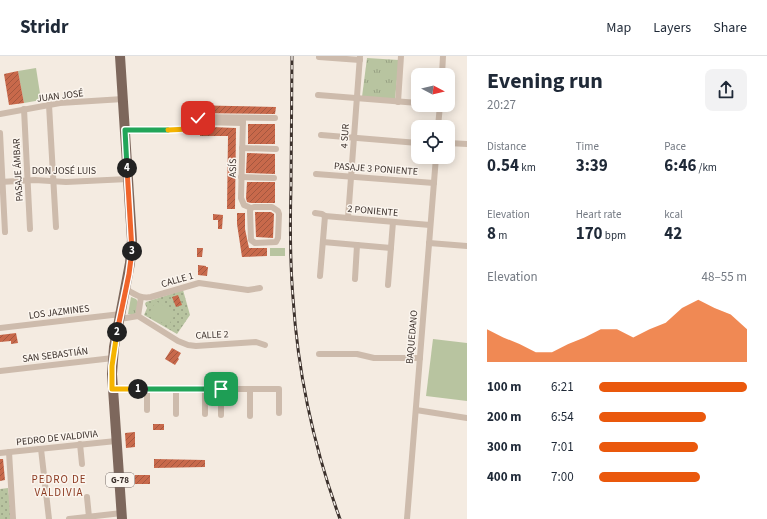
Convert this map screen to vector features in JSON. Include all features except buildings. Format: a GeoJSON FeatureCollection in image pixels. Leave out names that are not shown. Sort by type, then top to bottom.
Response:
{"type":"FeatureCollection","features":[{"type":"Feature","properties":{"kind":"main road","name":"G-78"},"geometry":{"type":"LineString","coordinates":[[120,56],[132,251],[113,358],[112,389],[122,516]]}},
{"type":"Feature","properties":{"kind":"street"},"geometry":{"type":"LineString","coordinates":[[398,102],[402,56]]}},
{"type":"Feature","properties":{"kind":"street"},"geometry":{"type":"LineString","coordinates":[[443,68],[444,56]]}},
{"type":"Feature","properties":{"kind":"street"},"geometry":{"type":"LineString","coordinates":[[319,57],[360,58]]}},
{"type":"Feature","properties":{"kind":"street","name":"4 SUR"},"geometry":{"type":"LineString","coordinates":[[348,218],[360,58]]}},
{"type":"Feature","properties":{"kind":"street"},"geometry":{"type":"LineString","coordinates":[[318,95],[411,103]]}},
{"type":"Feature","properties":{"kind":"street","name":"JUAN JOSÉ"},"geometry":{"type":"LineString","coordinates":[[0,114],[49,105],[123,100]]}},
{"type":"Feature","properties":{"kind":"street"},"geometry":{"type":"LineString","coordinates":[[49,105],[56,227]]}},
{"type":"Feature","properties":{"kind":"street","name":"PASAJE ÁMBAR"},"geometry":{"type":"LineString","coordinates":[[24,110],[30,229]]}},
{"type":"Feature","properties":{"kind":"street"},"geometry":{"type":"LineString","coordinates":[[125,130],[187,130],[191,128],[196,119],[200,117],[243,121],[275,118]]}},
{"type":"Feature","properties":{"kind":"street","name":"ASÍS"},"geometry":{"type":"LineString","coordinates":[[243,121],[241,200],[244,205],[251,208]]}},
{"type":"Feature","properties":{"kind":"street"},"geometry":{"type":"LineString","coordinates":[[0,133],[1,182],[5,232]]}},
{"type":"Feature","properties":{"kind":"street"},"geometry":{"type":"LineString","coordinates":[[321,135],[411,142]]}},
{"type":"Feature","properties":{"kind":"street"},"geometry":{"type":"LineString","coordinates":[[455,143],[467,144]]}},
{"type":"Feature","properties":{"kind":"street"},"geometry":{"type":"LineString","coordinates":[[242,148],[276,149]]}},
{"type":"Feature","properties":{"kind":"street","name":"BAQUEDANO"},"geometry":{"type":"LineString","coordinates":[[407,519],[435,164]]}},
{"type":"Feature","properties":{"kind":"street","name":"PASAJE 3 PONIENTE"},"geometry":{"type":"LineString","coordinates":[[316,174],[434,183]]}},
{"type":"Feature","properties":{"kind":"street"},"geometry":{"type":"LineString","coordinates":[[241,178],[274,178]]}},
{"type":"Feature","properties":{"kind":"street","name":"DON JOSÉ LUIS"},"geometry":{"type":"LineString","coordinates":[[1,182],[54,182],[128,179]]}},
{"type":"Feature","properties":{"kind":"street"},"geometry":{"type":"LineString","coordinates":[[272,207],[278,211],[278,238],[276,242],[255,242],[251,240],[249,214],[251,208],[272,207]]}},
{"type":"Feature","properties":{"kind":"street","name":"2 PONIENTE"},"geometry":{"type":"LineString","coordinates":[[315,213],[325,216],[430,225]]}},
{"type":"Feature","properties":{"kind":"street"},"geometry":{"type":"LineString","coordinates":[[320,276],[325,216]]}},
{"type":"Feature","properties":{"kind":"street"},"geometry":{"type":"LineString","coordinates":[[388,285],[393,222]]}},
{"type":"Feature","properties":{"kind":"street"},"geometry":{"type":"LineString","coordinates":[[323,242],[391,248]]}},
{"type":"Feature","properties":{"kind":"street"},"geometry":{"type":"LineString","coordinates":[[429,243],[467,246]]}},
{"type":"Feature","properties":{"kind":"street"},"geometry":{"type":"LineString","coordinates":[[355,279],[357,245]]}},
{"type":"Feature","properties":{"kind":"street","name":"CALLE 1"},"geometry":{"type":"LineString","coordinates":[[142,297],[151,298],[191,284],[199,283],[248,290],[260,288]]}},
{"type":"Feature","properties":{"kind":"street"},"geometry":{"type":"LineString","coordinates":[[120,316],[138,316],[142,297],[126,289]]}},
{"type":"Feature","properties":{"kind":"street","name":"LOS JAZMINES"},"geometry":{"type":"LineString","coordinates":[[0,328],[120,316]]}},
{"type":"Feature","properties":{"kind":"street","name":"CALLE 2"},"geometry":{"type":"LineString","coordinates":[[138,316],[178,341],[188,345],[196,346],[256,342],[265,345]]}},
{"type":"Feature","properties":{"kind":"street"},"geometry":{"type":"LineString","coordinates":[[319,354],[357,354],[374,358],[420,358]]}},
{"type":"Feature","properties":{"kind":"street","name":"SAN SEBASTIÁN"},"geometry":{"type":"LineString","coordinates":[[0,371],[113,358]]}},
{"type":"Feature","properties":{"kind":"street"},"geometry":{"type":"LineString","coordinates":[[112,389],[279,389],[279,413]]}},
{"type":"Feature","properties":{"kind":"street"},"geometry":{"type":"LineString","coordinates":[[147,389],[147,410]]}},
{"type":"Feature","properties":{"kind":"street"},"geometry":{"type":"LineString","coordinates":[[176,389],[176,414]]}},
{"type":"Feature","properties":{"kind":"street"},"geometry":{"type":"LineString","coordinates":[[205,389],[205,414]]}},
{"type":"Feature","properties":{"kind":"street"},"geometry":{"type":"LineString","coordinates":[[221,389],[221,415]]}},
{"type":"Feature","properties":{"kind":"street"},"geometry":{"type":"LineString","coordinates":[[250,389],[250,416]]}},
{"type":"Feature","properties":{"kind":"street"},"geometry":{"type":"LineString","coordinates":[[416,410],[467,418]]}},
{"type":"Feature","properties":{"kind":"street","name":"PEDRO DE VALDIVIA"},"geometry":{"type":"LineString","coordinates":[[0,453],[116,440]]}},
{"type":"Feature","properties":{"kind":"street"},"geometry":{"type":"LineString","coordinates":[[80,444],[82,464]]}},
{"type":"Feature","properties":{"kind":"street"},"geometry":{"type":"LineString","coordinates":[[41,449],[49,519]]}},
{"type":"Feature","properties":{"kind":"street"},"geometry":{"type":"LineString","coordinates":[[9,452],[14,519]]}},
{"type":"Feature","properties":{"kind":"street"},"geometry":{"type":"LineString","coordinates":[[87,497],[89,517]]}},
{"type":"Feature","properties":{"kind":"street"},"geometry":{"type":"LineString","coordinates":[[69,519],[122,516]]}},
{"type":"Feature","properties":{"kind":"green space"},"geometry":{"type":"Polygon","coordinates":[[[367,58],[399,60],[395,99],[362,97],[367,58]]]}},
{"type":"Feature","properties":{"kind":"green space"},"geometry":{"type":"Polygon","coordinates":[[[36,68],[41,100],[24,103],[18,71],[36,68]]]}},
{"type":"Feature","properties":{"kind":"green space"},"geometry":{"type":"Polygon","coordinates":[[[270,248],[285,248],[285,256],[270,256],[270,248]]]}},
{"type":"Feature","properties":{"kind":"green space"},"geometry":{"type":"Polygon","coordinates":[[[183,290],[190,315],[177,334],[144,315],[147,308],[145,304],[146,302],[183,290]]]}},
{"type":"Feature","properties":{"kind":"green space"},"geometry":{"type":"Polygon","coordinates":[[[131,297],[136,299],[138,302],[137,313],[132,315],[128,314],[131,297]]]}},
{"type":"Feature","properties":{"kind":"green space"},"geometry":{"type":"Polygon","coordinates":[[[156,301],[176,313],[168,326],[148,315],[156,301]]]}},
{"type":"Feature","properties":{"kind":"green space"},"geometry":{"type":"Polygon","coordinates":[[[433,339],[467,343],[467,401],[426,396],[433,339]]]}},
{"type":"Feature","properties":{"kind":"green space"},"geometry":{"type":"Polygon","coordinates":[[[8,488],[12,519],[0,519],[0,489],[8,488]]]}},
{"type":"Feature","properties":{"kind":"railway"},"geometry":{"type":"LineString","coordinates":[[292,56],[290,242],[295,326],[303,383],[315,438],[322,465],[340,519]]}},
{"type":"Feature","properties":{"kind":"district","name":"PEDRO DE VALDIVIA"},"geometry":{"type":"Point","coordinates":[59,485]}},
{"type":"Feature","properties":{"kind":"route"},"geometry":{"type":"LineString","coordinates":[[198,118],[195,120],[194,125],[189,129],[125,130],[132,251],[129,274],[114,347],[112,389],[221,389]]}}]}
